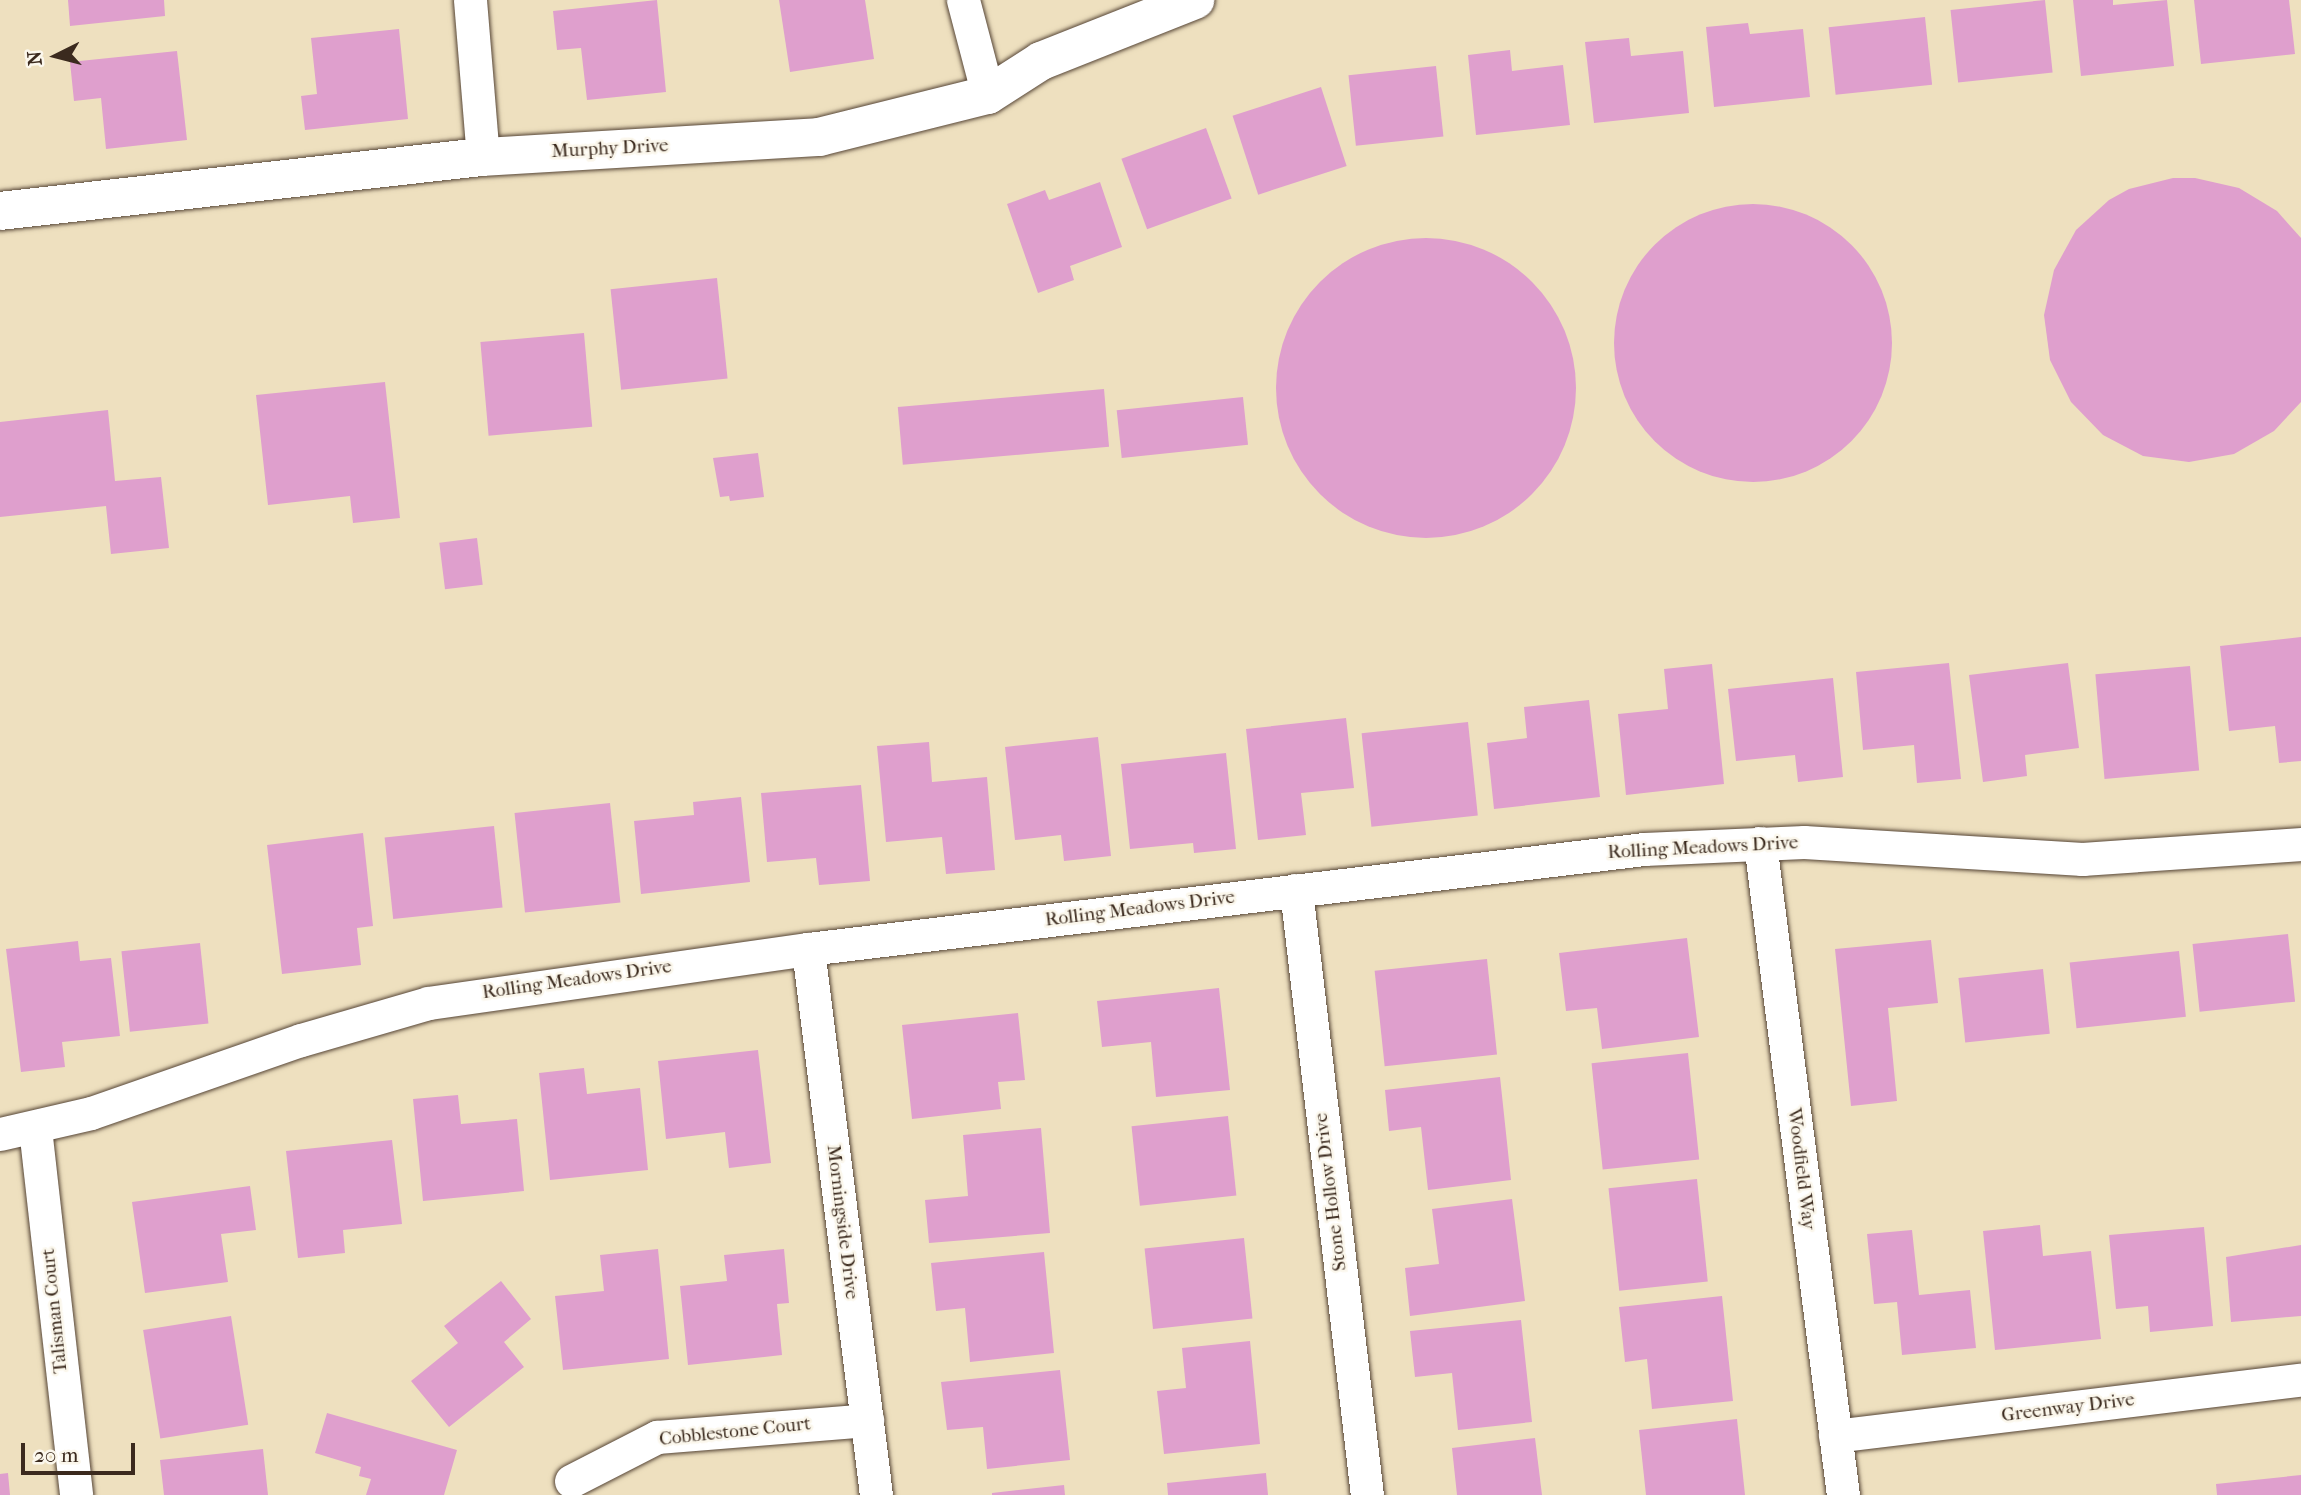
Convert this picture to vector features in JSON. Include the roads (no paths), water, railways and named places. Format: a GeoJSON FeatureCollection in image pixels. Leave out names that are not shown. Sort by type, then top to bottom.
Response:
{"type":"FeatureCollection","features":[{"type":"Feature","properties":{"kind":"street"},"geometry":{"type":"LineString","coordinates":[[470,0],[483,157]]}},
{"type":"Feature","properties":{"kind":"street"},"geometry":{"type":"LineString","coordinates":[[963,0],[988,95]]}},
{"type":"Feature","properties":{"kind":"street","name":"Murphy Drive"},"geometry":{"type":"LineString","coordinates":[[0,211],[483,157],[819,137],[988,95],[1041,61],[1195,0]]}},
{"type":"Feature","properties":{"kind":"street","name":"Rolling Meadows Drive"},"geometry":{"type":"LineString","coordinates":[[0,1134],[35,1128],[428,1003],[808,949],[1644,849],[1760,843],[2082,859],[2301,844]]}},
{"type":"Feature","properties":{"kind":"street","name":"Woodfield Way"},"geometry":{"type":"LineString","coordinates":[[1760,843],[1843,1495]]}},
{"type":"Feature","properties":{"kind":"street","name":"Stone Hollow Drive"},"geometry":{"type":"LineString","coordinates":[[1296,890],[1367,1495]]}},
{"type":"Feature","properties":{"kind":"street","name":"Morningside Drive"},"geometry":{"type":"LineString","coordinates":[[808,949],[876,1495]]}},
{"type":"Feature","properties":{"kind":"street","name":"Talisman Court"},"geometry":{"type":"LineString","coordinates":[[35,1128],[76,1495]]}},
{"type":"Feature","properties":{"kind":"street","name":"Greenway Drive"},"geometry":{"type":"LineString","coordinates":[[1835,1436],[2301,1380]]}},
{"type":"Feature","properties":{"kind":"street","name":"Cobblestone Court"},"geometry":{"type":"LineString","coordinates":[[571,1481],[657,1437],[867,1420]]}}]}
